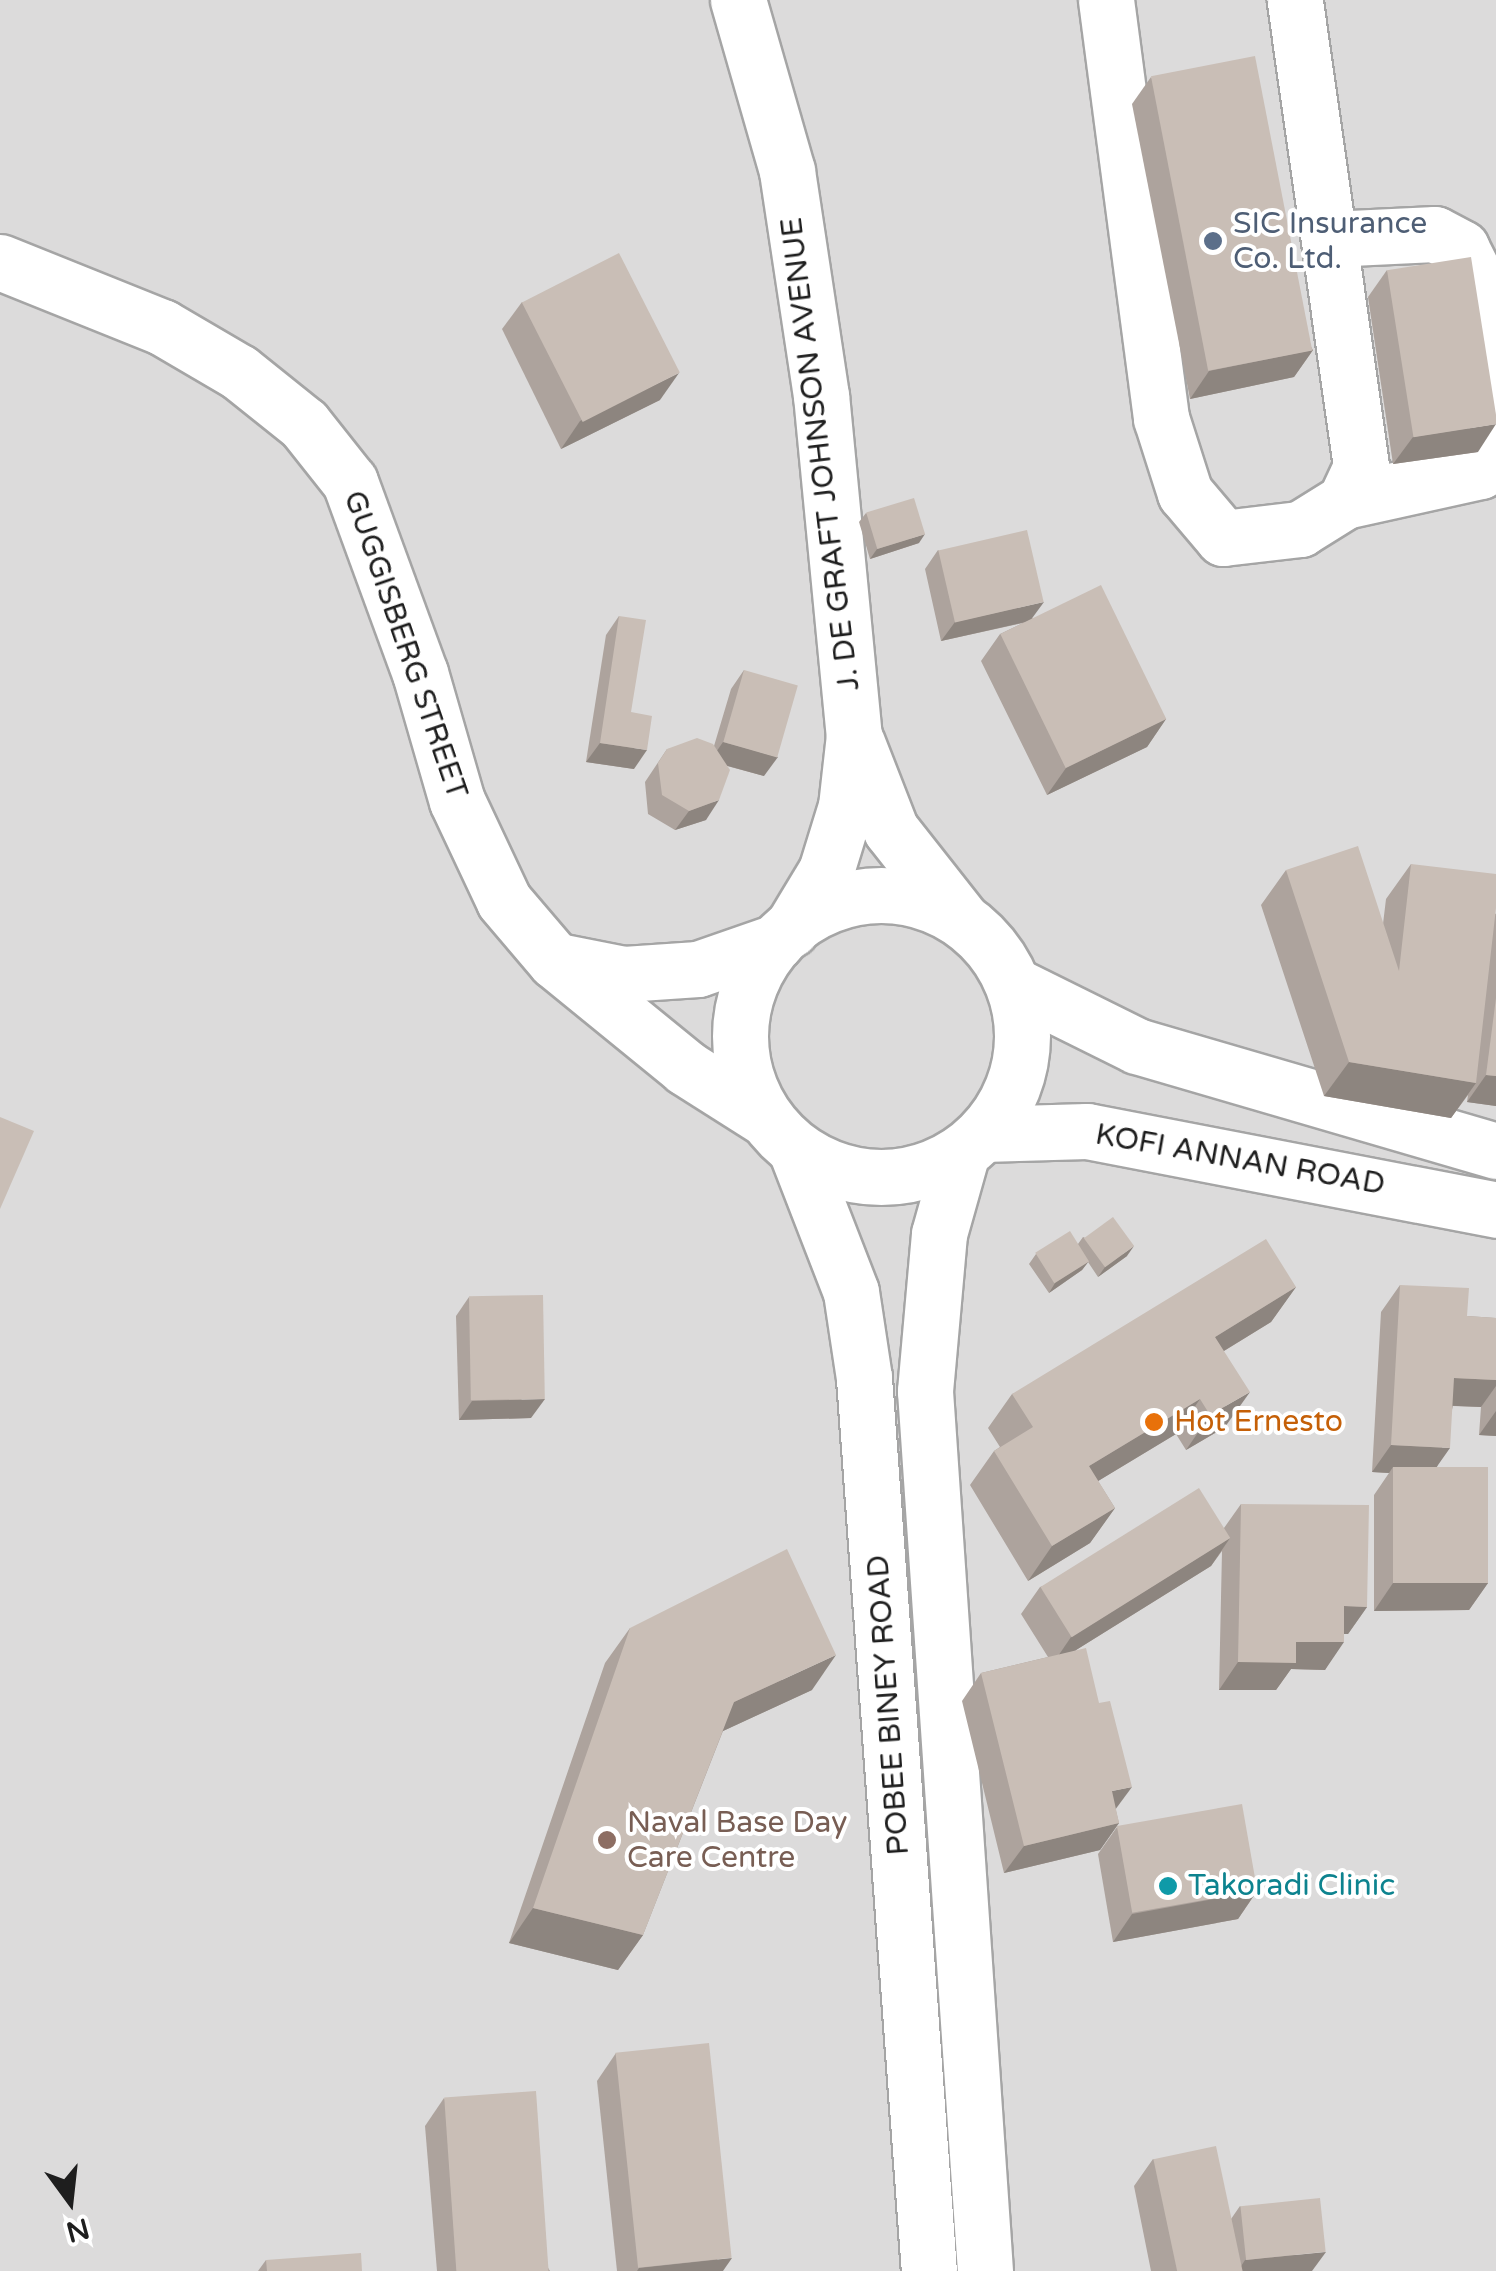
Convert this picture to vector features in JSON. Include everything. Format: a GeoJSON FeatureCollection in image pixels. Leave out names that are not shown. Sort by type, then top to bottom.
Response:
{"type":"FeatureCollection","features":[{"type":"Feature","properties":{"kind":"street","name":"J. DE GRAFT JOHNSON AVENUE"},"geometry":{"type":"LineString","coordinates":[[738,0],[790,190],[821,395],[854,735],[846,806],[826,871],[784,935]]}},
{"type":"Feature","properties":{"kind":"street"},"geometry":{"type":"LineString","coordinates":[[1106,0],[1161,418],[1185,493],[1223,538],[1300,530],[1345,501],[1480,471],[1496,452],[1496,422]]}},
{"type":"Feature","properties":{"kind":"street"},"geometry":{"type":"LineString","coordinates":[[1295,0],[1361,466],[1345,501]]}},
{"type":"Feature","properties":{"kind":"street"},"geometry":{"type":"LineString","coordinates":[[1329,240],[1435,234],[1461,248],[1475,275],[1496,412]]}},
{"type":"Feature","properties":{"kind":"street","name":"GUGGISBERG STREET"},"geometry":{"type":"LineString","coordinates":[[0,262],[162,327],[239,372],[304,424],[350,482],[414,656],[457,802],[504,901],[555,961],[686,1068],[781,1134]]}},
{"type":"Feature","properties":{"kind":"street","name":"J. DE GRAFT JOHNSON AVENUE"},"geometry":{"type":"LineString","coordinates":[[854,735],[891,830],[961,919]]}},
{"type":"Feature","properties":{"kind":"street"},"geometry":{"type":"LineString","coordinates":[[555,961],[624,974],[698,968],[784,935],[844,900],[885,895],[925,901],[961,919],[992,948],[1014,986],[1023,1025],[1020,1064],[1007,1102],[972,1143],[922,1171],[879,1177],[836,1170],[781,1134],[744,1076],[739,1028],[750,982],[784,935]]}},
{"type":"Feature","properties":{"kind":"street","name":"KOFI ANNAN ROAD"},"geometry":{"type":"LineString","coordinates":[[1014,986],[1137,1046],[1496,1151]]}},
{"type":"Feature","properties":{"kind":"street","name":"KOFI ANNAN ROAD"},"geometry":{"type":"LineString","coordinates":[[972,1143],[1087,1132],[1496,1210]]}},
{"type":"Feature","properties":{"kind":"street","name":"POBEE BINEY ROAD"},"geometry":{"type":"LineString","coordinates":[[781,1134],[851,1292],[864,1378],[929,2271]]}},
{"type":"Feature","properties":{"kind":"street","name":"POBEE BINEY ROAD"},"geometry":{"type":"LineString","coordinates":[[972,1143],[938,1234],[925,1392],[985,2271]]}},
{"type":"Feature","properties":{"kind":"shaded area"},"geometry":{"type":"Polygon","coordinates":[[[0,0],[1496,0],[1496,2271],[0,2271],[0,0]]]}},
{"type":"Feature","properties":{"kind":"building","name":"SIC Insurance Co. Ltd."},"geometry":{"type":"Polygon","coordinates":[[[1255,56],[1312,350],[1208,371],[1151,76],[1255,56]]]}},
{"type":"Feature","properties":{"kind":"building"},"geometry":{"type":"Polygon","coordinates":[[[619,253],[680,372],[583,422],[522,302],[619,253]]]}},
{"type":"Feature","properties":{"kind":"building"},"geometry":{"type":"Polygon","coordinates":[[[1471,257],[1496,424],[1413,437],[1387,270],[1471,257]]]}},
{"type":"Feature","properties":{"kind":"building"},"geometry":{"type":"Polygon","coordinates":[[[914,498],[925,534],[877,549],[866,513],[914,498]]]}},
{"type":"Feature","properties":{"kind":"building"},"geometry":{"type":"Polygon","coordinates":[[[1027,530],[1044,602],[955,623],[938,550],[1027,530]]]}},
{"type":"Feature","properties":{"kind":"building"},"geometry":{"type":"Polygon","coordinates":[[[1101,585],[1166,719],[1066,768],[1000,634],[1101,585]]]}},
{"type":"Feature","properties":{"kind":"building"},"geometry":{"type":"Polygon","coordinates":[[[619,616],[646,620],[631,712],[652,716],[647,750],[600,743],[619,616]]]}},
{"type":"Feature","properties":{"kind":"building"},"geometry":{"type":"Polygon","coordinates":[[[744,670],[798,685],[777,758],[723,742],[744,670]]]}},
{"type":"Feature","properties":{"kind":"building"},"geometry":{"type":"Polygon","coordinates":[[[697,738],[713,744],[730,770],[719,800],[689,811],[662,795],[658,763],[667,749],[697,738]]]}},
{"type":"Feature","properties":{"kind":"building"},"geometry":{"type":"Polygon","coordinates":[[[1358,846],[1399,971],[1411,864],[1496,874],[1496,908],[1476,1083],[1349,1062],[1286,870],[1358,846]]]}},
{"type":"Feature","properties":{"kind":"building"},"geometry":{"type":"Polygon","coordinates":[[[1496,998],[1496,1076],[1486,1075],[1496,998]]]}},
{"type":"Feature","properties":{"kind":"building"},"geometry":{"type":"Polygon","coordinates":[[[0,1117],[34,1131],[0,1209],[0,1117]]]}},
{"type":"Feature","properties":{"kind":"building"},"geometry":{"type":"Polygon","coordinates":[[[1113,1217],[1134,1246],[1105,1267],[1084,1238],[1113,1217]]]}},
{"type":"Feature","properties":{"kind":"building"},"geometry":{"type":"Polygon","coordinates":[[[1070,1231],[1089,1262],[1054,1283],[1035,1253],[1070,1231]]]}},
{"type":"Feature","properties":{"kind":"building"},"geometry":{"type":"Polygon","coordinates":[[[1266,1239],[1296,1287],[1215,1337],[1250,1392],[1210,1415],[1200,1399],[1089,1466],[1115,1508],[1052,1546],[994,1451],[1033,1427],[1012,1394],[1266,1239]]]}},
{"type":"Feature","properties":{"kind":"building"},"geometry":{"type":"Polygon","coordinates":[[[1400,1285],[1469,1288],[1467,1316],[1496,1318],[1496,1380],[1454,1378],[1450,1448],[1391,1445],[1400,1285]]]}},
{"type":"Feature","properties":{"kind":"building"},"geometry":{"type":"Polygon","coordinates":[[[543,1295],[545,1399],[471,1400],[469,1296],[543,1295]]]}},
{"type":"Feature","properties":{"kind":"building"},"geometry":{"type":"Polygon","coordinates":[[[1393,1467],[1488,1467],[1488,1583],[1393,1583],[1393,1467]]]}},
{"type":"Feature","properties":{"kind":"building"},"geometry":{"type":"Polygon","coordinates":[[[1199,1488],[1230,1538],[1072,1637],[1040,1587],[1199,1488]]]}},
{"type":"Feature","properties":{"kind":"building"},"geometry":{"type":"Polygon","coordinates":[[[1241,1504],[1369,1505],[1367,1607],[1344,1606],[1344,1642],[1296,1642],[1296,1663],[1238,1662],[1241,1504]]]}},
{"type":"Feature","properties":{"kind":"building","name":"Naval Base Day Care Centre"},"geometry":{"type":"Polygon","coordinates":[[[787,1549],[836,1655],[734,1702],[643,1935],[533,1908],[630,1628],[787,1549]]]}},
{"type":"Feature","properties":{"kind":"building"},"geometry":{"type":"Polygon","coordinates":[[[1086,1648],[1099,1703],[1110,1701],[1132,1787],[1112,1791],[1119,1823],[1024,1846],[981,1673],[1086,1648]]]}},
{"type":"Feature","properties":{"kind":"building"},"geometry":{"type":"Polygon","coordinates":[[[1242,1804],[1257,1891],[1132,1913],[1117,1826],[1242,1804]]]}},
{"type":"Feature","properties":{"kind":"building"},"geometry":{"type":"Polygon","coordinates":[[[709,2043],[732,2258],[638,2268],[616,2053],[709,2043]]]}},
{"type":"Feature","properties":{"kind":"building"},"geometry":{"type":"Polygon","coordinates":[[[536,2091],[549,2271],[456,2271],[444,2097],[536,2091]]]}},
{"type":"Feature","properties":{"kind":"building"},"geometry":{"type":"Polygon","coordinates":[[[1216,2146],[1243,2271],[1177,2271],[1153,2159],[1216,2146]]]}},
{"type":"Feature","properties":{"kind":"building"},"geometry":{"type":"Polygon","coordinates":[[[1320,2198],[1326,2252],[1246,2260],[1240,2206],[1320,2198]]]}},
{"type":"Feature","properties":{"kind":"building"},"geometry":{"type":"Polygon","coordinates":[[[361,2253],[362,2271],[267,2271],[266,2260],[361,2253]]]}},
{"type":"Feature","properties":{"kind":"place","name":"SIC Insurance Co. Ltd."},"geometry":{"type":"Point","coordinates":[1213,241]}},
{"type":"Feature","properties":{"kind":"place","name":"Hot Ernesto"},"geometry":{"type":"Point","coordinates":[1154,1422]}},
{"type":"Feature","properties":{"kind":"place","name":"Naval Base Day Care Centre"},"geometry":{"type":"Point","coordinates":[607,1840]}},
{"type":"Feature","properties":{"kind":"place","name":"Takoradi Clinic"},"geometry":{"type":"Point","coordinates":[1168,1886]}}]}
